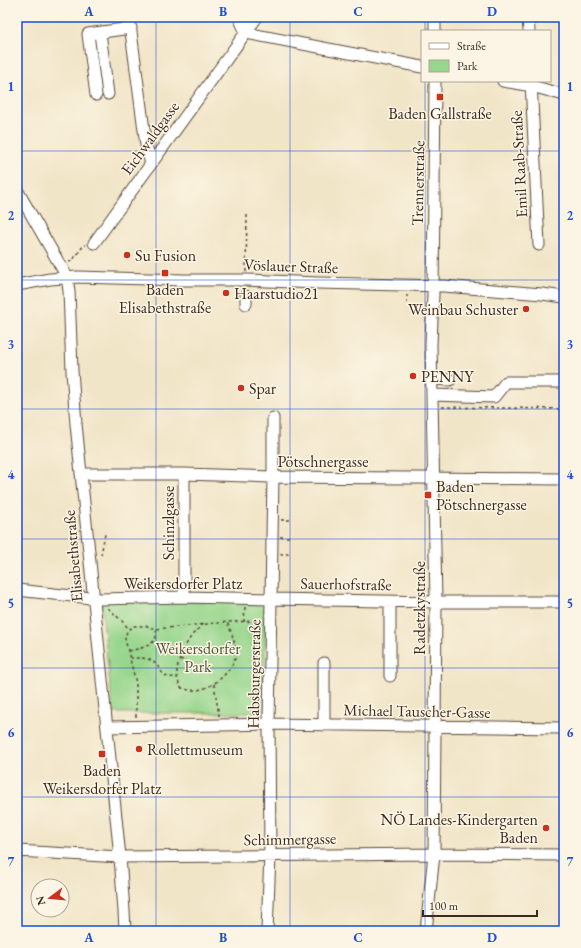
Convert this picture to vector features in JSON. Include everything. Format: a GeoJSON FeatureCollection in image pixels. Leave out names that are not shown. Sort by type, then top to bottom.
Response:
{"type":"FeatureCollection","features":[{"type":"Feature","properties":{"kind":"street"},"geometry":{"type":"LineString","coordinates":[[129,17],[146,145],[151,164]]}},
{"type":"Feature","properties":{"kind":"street"},"geometry":{"type":"LineString","coordinates":[[239,17],[246,33],[421,67]]}},
{"type":"Feature","properties":{"kind":"street","name":"Eichwaldgasse"},"geometry":{"type":"LineString","coordinates":[[94,242],[257,17]]}},
{"type":"Feature","properties":{"kind":"street"},"geometry":{"type":"LineString","coordinates":[[435,17],[435,30]]}},
{"type":"Feature","properties":{"kind":"street"},"geometry":{"type":"LineString","coordinates":[[528,17],[529,30]]}},
{"type":"Feature","properties":{"kind":"street"},"geometry":{"type":"LineString","coordinates":[[96,95],[88,34],[131,28]]}},
{"type":"Feature","properties":{"kind":"street"},"geometry":{"type":"LineString","coordinates":[[100,33],[108,94]]}},
{"type":"Feature","properties":{"kind":"street","name":"Trennerstraße"},"geometry":{"type":"LineString","coordinates":[[433,286],[435,82]]}},
{"type":"Feature","properties":{"kind":"street"},"geometry":{"type":"LineString","coordinates":[[513,82],[532,84],[564,95]]}},
{"type":"Feature","properties":{"kind":"street","name":"Emil Raab-Straße"},"geometry":{"type":"LineString","coordinates":[[532,84],[539,245]]}},
{"type":"Feature","properties":{"kind":"street","name":"Elisabethstraße"},"geometry":{"type":"LineString","coordinates":[[17,190],[67,277],[69,291],[72,371],[81,474],[120,857],[125,931]]}},
{"type":"Feature","properties":{"kind":"street","name":"Vöslauer Straße"},"geometry":{"type":"LineString","coordinates":[[17,285],[50,279],[78,277],[184,280],[246,292],[318,283],[444,286],[564,297]]}},
{"type":"Feature","properties":{"kind":"street","name":"Radetzkystraße"},"geometry":{"type":"LineString","coordinates":[[426,931],[434,854],[436,602],[431,345],[433,286]]}},
{"type":"Feature","properties":{"kind":"street"},"geometry":{"type":"LineString","coordinates":[[432,379],[450,380]]}},
{"type":"Feature","properties":{"kind":"street"},"geometry":{"type":"LineString","coordinates":[[432,401],[494,397],[506,382],[564,382]]}},
{"type":"Feature","properties":{"kind":"street","name":"Habsburgerstraße"},"geometry":{"type":"LineString","coordinates":[[267,931],[270,855],[269,724],[273,418]]}},
{"type":"Feature","properties":{"kind":"street","name":"Pötschnergasse"},"geometry":{"type":"LineString","coordinates":[[81,474],[564,479]]}},
{"type":"Feature","properties":{"kind":"street","name":"Schinzlgasse"},"geometry":{"type":"LineString","coordinates":[[184,474],[184,597]]}},
{"type":"Feature","properties":{"kind":"street"},"geometry":{"type":"LineString","coordinates":[[17,590],[94,598]]}},
{"type":"Feature","properties":{"kind":"street","name":"Weikersdorfer Platz"},"geometry":{"type":"LineString","coordinates":[[94,598],[184,597],[271,599]]}},
{"type":"Feature","properties":{"kind":"street","name":"Sauerhofstraße"},"geometry":{"type":"LineString","coordinates":[[271,599],[436,602],[564,602]]}},
{"type":"Feature","properties":{"kind":"street"},"geometry":{"type":"LineString","coordinates":[[390,601],[390,676]]}},
{"type":"Feature","properties":{"kind":"street"},"geometry":{"type":"LineString","coordinates":[[324,663],[324,725]]}},
{"type":"Feature","properties":{"kind":"street"},"geometry":{"type":"LineString","coordinates":[[107,728],[269,724]]}},
{"type":"Feature","properties":{"kind":"street","name":"Michael Tauscher-Gasse"},"geometry":{"type":"LineString","coordinates":[[269,724],[564,728]]}},
{"type":"Feature","properties":{"kind":"street","name":"Schimmergasse"},"geometry":{"type":"LineString","coordinates":[[17,851],[120,857],[434,854],[564,855]]}},
{"type":"Feature","properties":{"kind":"path"},"geometry":{"type":"LineString","coordinates":[[246,292],[247,214]]}},
{"type":"Feature","properties":{"kind":"path"},"geometry":{"type":"LineString","coordinates":[[60,264],[72,261],[84,245],[94,242]]}},
{"type":"Feature","properties":{"kind":"path"},"geometry":{"type":"LineString","coordinates":[[432,401],[564,409]]}},
{"type":"Feature","properties":{"kind":"path"},"geometry":{"type":"LineString","coordinates":[[101,555],[105,534]]}},
{"type":"Feature","properties":{"kind":"path"},"geometry":{"type":"LineString","coordinates":[[94,598],[114,612],[129,629]]}},
{"type":"Feature","properties":{"kind":"path"},"geometry":{"type":"LineString","coordinates":[[244,622],[246,599]]}},
{"type":"Feature","properties":{"kind":"path"},"geometry":{"type":"LineString","coordinates":[[136,727],[136,683],[125,639],[129,629],[133,626],[147,626],[156,629],[227,622],[271,621]]}},
{"type":"Feature","properties":{"kind":"path"},"geometry":{"type":"LineString","coordinates":[[203,624],[192,635],[184,648],[177,668],[177,677],[180,687],[186,690],[207,688],[214,684],[222,678],[234,660],[236,650],[233,634],[227,622]]}},
{"type":"Feature","properties":{"kind":"path"},"geometry":{"type":"LineString","coordinates":[[128,651],[152,643],[156,637],[156,629]]}},
{"type":"Feature","properties":{"kind":"path"},"geometry":{"type":"LineString","coordinates":[[130,658],[147,659],[153,662],[163,675],[169,678],[177,677]]}},
{"type":"Feature","properties":{"kind":"path"},"geometry":{"type":"LineString","coordinates":[[180,659],[186,661]]}},
{"type":"Feature","properties":{"kind":"path"},"geometry":{"type":"LineString","coordinates":[[214,684],[220,725]]}},
{"type":"Feature","properties":{"kind":"green space","name":"Weikersdorfer Park"},"geometry":{"type":"Polygon","coordinates":[[[101,600],[266,602],[264,713],[113,713],[101,600]]]}},
{"type":"Feature","properties":{"kind":"place","name":"Baden Gallstraße"},"geometry":{"type":"Point","coordinates":[440,97]}},
{"type":"Feature","properties":{"kind":"place","name":"Su Fusion"},"geometry":{"type":"Point","coordinates":[127,255]}},
{"type":"Feature","properties":{"kind":"place","name":"Baden Elisabethstraße"},"geometry":{"type":"Point","coordinates":[165,273]}},
{"type":"Feature","properties":{"kind":"place","name":"Haarstudio21"},"geometry":{"type":"Point","coordinates":[226,293]}},
{"type":"Feature","properties":{"kind":"place","name":"Weinbau Schuster"},"geometry":{"type":"Point","coordinates":[526,309]}},
{"type":"Feature","properties":{"kind":"place","name":"PENNY"},"geometry":{"type":"Point","coordinates":[413,376]}},
{"type":"Feature","properties":{"kind":"place","name":"Spar"},"geometry":{"type":"Point","coordinates":[241,388]}},
{"type":"Feature","properties":{"kind":"place","name":"Baden Pötschnergasse"},"geometry":{"type":"Point","coordinates":[428,495]}},
{"type":"Feature","properties":{"kind":"place","name":"Rollettmuseum"},"geometry":{"type":"Point","coordinates":[139,749]}},
{"type":"Feature","properties":{"kind":"place","name":"Baden Weikersdorfer Platz"},"geometry":{"type":"Point","coordinates":[102,754]}},
{"type":"Feature","properties":{"kind":"place","name":"NÖ Landes-Kindergarten Baden"},"geometry":{"type":"Point","coordinates":[546,828]}}]}
